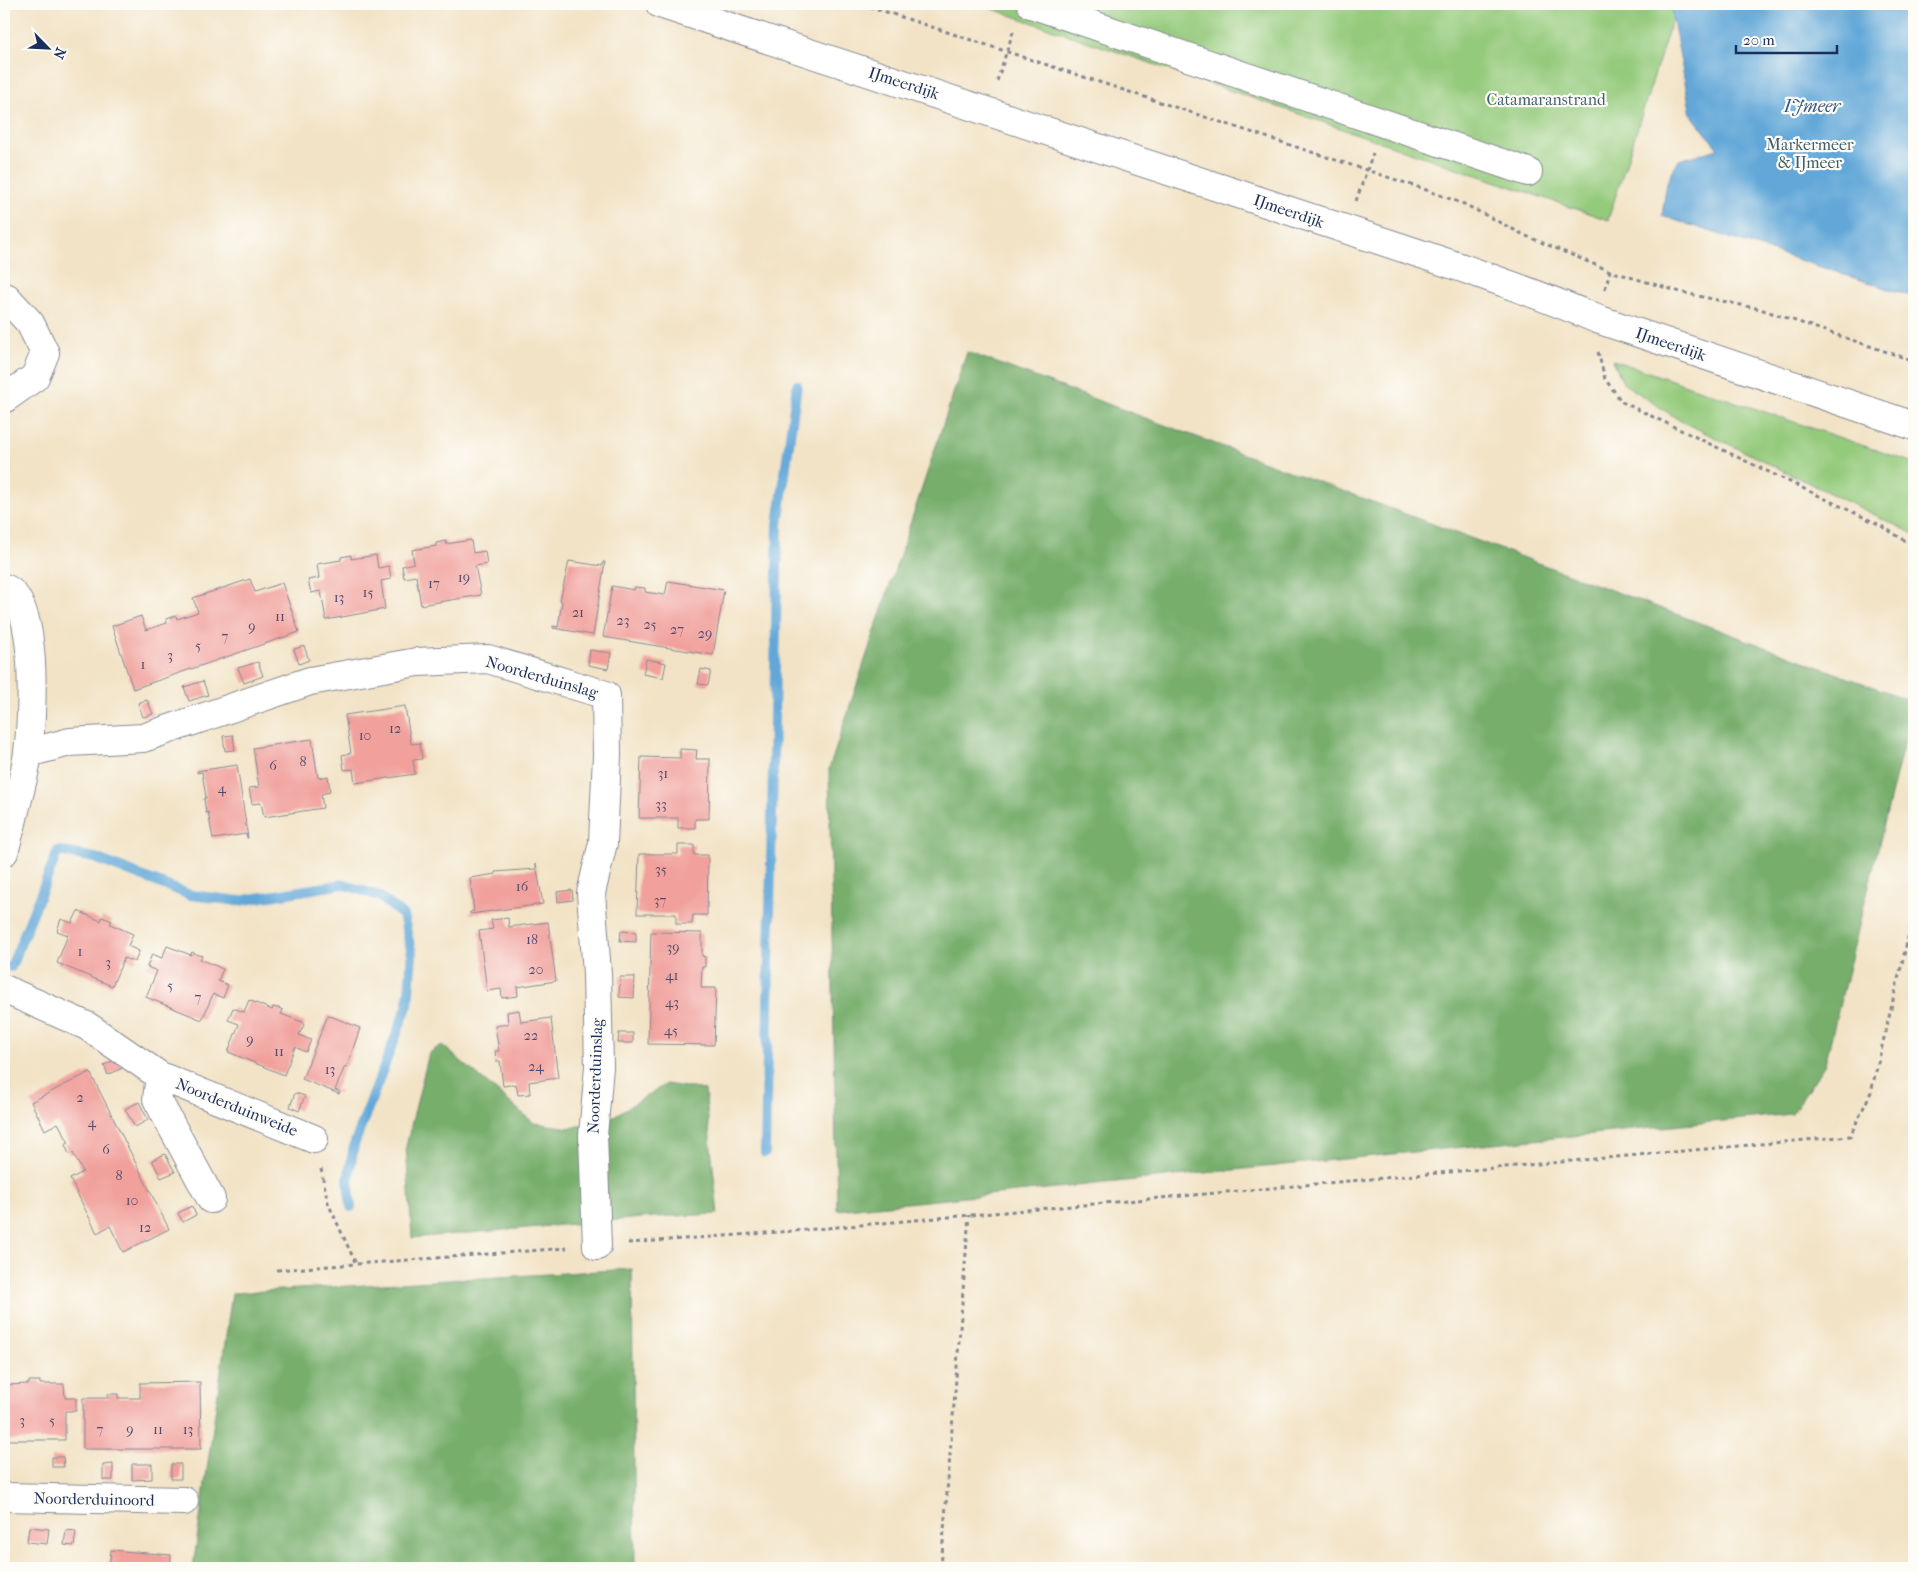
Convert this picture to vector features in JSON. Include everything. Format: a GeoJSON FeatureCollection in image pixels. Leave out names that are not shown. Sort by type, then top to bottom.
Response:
{"type":"FeatureCollection","features":[{"type":"Feature","properties":{"kind":"street","name":"IJmeerdijk"},"geometry":{"type":"LineString","coordinates":[[660,4],[978,107],[1346,230],[1552,300],[1597,319],[1914,426]]}},
{"type":"Feature","properties":{"kind":"street"},"geometry":{"type":"LineString","coordinates":[[1031,4],[1528,172]]}},
{"type":"Feature","properties":{"kind":"street"},"geometry":{"type":"LineString","coordinates":[[4,299],[8,298],[30,323],[45,353],[35,377],[4,399]]}},
{"type":"Feature","properties":{"kind":"street"},"geometry":{"type":"LineString","coordinates":[[4,588],[8,589],[25,612],[33,680],[28,753],[8,823],[4,852]]}},
{"type":"Feature","properties":{"kind":"street","name":"Noorderduinslag"},"geometry":{"type":"LineString","coordinates":[[28,753],[70,742],[143,738],[310,681],[417,662],[488,659],[606,695],[607,755],[603,843],[591,893],[597,982],[598,1067],[593,1136],[597,1246]]}},
{"type":"Feature","properties":{"kind":"street","name":"Noorderduinweide"},"geometry":{"type":"LineString","coordinates":[[4,989],[87,1026],[160,1076],[314,1139]]}},
{"type":"Feature","properties":{"kind":"street","name":"Noorderduinweide"},"geometry":{"type":"LineString","coordinates":[[160,1076],[157,1100],[211,1199]]}},
{"type":"Feature","properties":{"kind":"street","name":"Noorderduinoord"},"geometry":{"type":"LineString","coordinates":[[4,1497],[184,1501]]}},
{"type":"Feature","properties":{"kind":"path"},"geometry":{"type":"LineString","coordinates":[[862,4],[1464,204],[1524,235],[1610,271],[1684,293],[1760,309],[1914,361]]}},
{"type":"Feature","properties":{"kind":"path"},"geometry":{"type":"LineString","coordinates":[[1346,230],[1383,123]]}},
{"type":"Feature","properties":{"kind":"path"},"geometry":{"type":"LineString","coordinates":[[1610,271],[1597,319],[1598,353],[1605,379],[1622,402],[1878,524],[1914,546]]}},
{"type":"Feature","properties":{"kind":"path"},"geometry":{"type":"LineString","coordinates":[[278,1270],[970,1215],[1850,1136],[1871,1092],[1914,913]]}},
{"type":"Feature","properties":{"kind":"path"},"geometry":{"type":"LineString","coordinates":[[314,1139],[328,1203],[356,1264]]}},
{"type":"Feature","properties":{"kind":"path"},"geometry":{"type":"LineString","coordinates":[[941,1568],[970,1215]]}},
{"type":"Feature","properties":{"kind":"green space","name":"Catamaranstrand"},"geometry":{"type":"Polygon","coordinates":[[[978,4],[1677,4],[1608,220],[978,4]]]}},
{"type":"Feature","properties":{"kind":"green space"},"geometry":{"type":"Polygon","coordinates":[[[967,352],[1914,702],[1825,1064],[1792,1114],[837,1210],[829,769],[967,352]]]}},
{"type":"Feature","properties":{"kind":"green space"},"geometry":{"type":"Polygon","coordinates":[[[1613,360],[1914,463],[1914,534],[1679,420],[1623,383],[1613,360]]]}},
{"type":"Feature","properties":{"kind":"green space"},"geometry":{"type":"Polygon","coordinates":[[[442,1045],[534,1123],[571,1128],[614,1116],[666,1084],[705,1090],[718,1214],[654,1217],[412,1238],[406,1146],[429,1053],[442,1045]]]}},
{"type":"Feature","properties":{"kind":"green space"},"geometry":{"type":"Polygon","coordinates":[[[632,1269],[635,1568],[193,1568],[232,1293],[632,1269]]]}},
{"type":"Feature","properties":{"kind":"water","name":"IJmeer"},"geometry":{"type":"Polygon","coordinates":[[[1670,4],[1914,4],[1914,297],[1662,216],[1667,182],[1679,160],[1718,149],[1691,114],[1670,4]]]}},
{"type":"Feature","properties":{"kind":"building"},"geometry":{"type":"Polygon","coordinates":[[[471,540],[473,553],[485,551],[487,564],[475,566],[481,595],[421,605],[416,576],[404,578],[402,566],[414,563],[412,550],[436,546],[436,543],[446,541],[446,544],[471,540]]]}},
{"type":"Feature","properties":{"kind":"building"},"geometry":{"type":"Polygon","coordinates":[[[351,555],[351,559],[376,555],[378,568],[389,566],[391,579],[381,581],[385,609],[326,620],[321,591],[311,593],[308,580],[319,578],[317,564],[341,560],[341,557],[351,555]]]}},
{"type":"Feature","properties":{"kind":"building"},"geometry":{"type":"Polygon","coordinates":[[[569,561],[602,566],[603,562],[605,562],[593,635],[553,628],[553,626],[558,627],[562,601],[560,601],[569,561]]]}},
{"type":"Feature","properties":{"kind":"building"},"geometry":{"type":"Polygon","coordinates":[[[250,579],[255,592],[282,583],[299,632],[133,689],[112,626],[141,616],[146,630],[167,623],[166,619],[176,616],[177,619],[198,612],[193,598],[250,579]]]}},
{"type":"Feature","properties":{"kind":"building"},"geometry":{"type":"Polygon","coordinates":[[[668,581],[724,590],[713,655],[603,637],[612,586],[634,590],[635,587],[645,588],[645,592],[665,595],[668,581]]]}},
{"type":"Feature","properties":{"kind":"building"},"geometry":{"type":"Polygon","coordinates":[[[304,646],[309,660],[299,664],[294,649],[304,646]]]}},
{"type":"Feature","properties":{"kind":"building"},"geometry":{"type":"Polygon","coordinates":[[[590,650],[611,653],[608,669],[588,665],[590,650]]]}},
{"type":"Feature","properties":{"kind":"building"},"geometry":{"type":"Polygon","coordinates":[[[646,659],[666,663],[663,678],[643,674],[646,659]]]}},
{"type":"Feature","properties":{"kind":"building"},"geometry":{"type":"Polygon","coordinates":[[[258,662],[263,676],[244,683],[238,668],[258,662]]]}},
{"type":"Feature","properties":{"kind":"building"},"geometry":{"type":"Polygon","coordinates":[[[701,669],[711,671],[708,685],[698,684],[701,669]]]}},
{"type":"Feature","properties":{"kind":"building"},"geometry":{"type":"Polygon","coordinates":[[[203,681],[208,695],[189,701],[184,687],[203,681]]]}},
{"type":"Feature","properties":{"kind":"building"},"geometry":{"type":"Polygon","coordinates":[[[147,700],[153,714],[143,717],[138,703],[147,700]]]}},
{"type":"Feature","properties":{"kind":"building"},"geometry":{"type":"Polygon","coordinates":[[[405,706],[411,744],[420,743],[422,759],[413,760],[415,774],[355,783],[353,769],[344,770],[342,755],[351,753],[345,715],[405,706]]]}},
{"type":"Feature","properties":{"kind":"building"},"geometry":{"type":"Polygon","coordinates":[[[233,735],[235,750],[225,751],[223,736],[233,735]]]}},
{"type":"Feature","properties":{"kind":"building"},"geometry":{"type":"Polygon","coordinates":[[[312,739],[318,778],[328,776],[330,792],[321,794],[323,808],[264,817],[261,803],[252,804],[249,788],[259,787],[253,748],[312,739]]]}},
{"type":"Feature","properties":{"kind":"building"},"geometry":{"type":"Polygon","coordinates":[[[680,749],[697,750],[696,759],[710,759],[709,819],[695,819],[695,828],[678,828],[678,818],[639,818],[641,757],[680,758],[680,749]]]}},
{"type":"Feature","properties":{"kind":"building"},"geometry":{"type":"Polygon","coordinates":[[[237,765],[248,838],[246,834],[213,839],[208,812],[206,813],[202,772],[197,773],[197,771],[237,765]]]}},
{"type":"Feature","properties":{"kind":"building"},"geometry":{"type":"Polygon","coordinates":[[[678,845],[694,845],[694,855],[708,855],[707,915],[693,915],[692,924],[676,924],[676,914],[637,914],[639,854],[678,854],[678,845]]]}},
{"type":"Feature","properties":{"kind":"building"},"geometry":{"type":"Polygon","coordinates":[[[536,864],[543,904],[470,914],[470,912],[474,911],[470,878],[496,874],[495,872],[536,869],[536,864]]]}},
{"type":"Feature","properties":{"kind":"building"},"geometry":{"type":"Polygon","coordinates":[[[572,890],[573,900],[558,902],[557,892],[572,890]]]}},
{"type":"Feature","properties":{"kind":"building"},"geometry":{"type":"Polygon","coordinates":[[[78,911],[101,921],[102,917],[112,921],[110,924],[133,934],[128,946],[139,951],[135,962],[124,958],[112,986],[57,963],[68,935],[57,931],[61,919],[72,923],[78,911]]]}},
{"type":"Feature","properties":{"kind":"building"},"geometry":{"type":"Polygon","coordinates":[[[508,918],[509,927],[548,922],[556,981],[517,987],[518,996],[502,998],[501,989],[487,991],[479,931],[493,929],[491,920],[508,918]]]}},
{"type":"Feature","properties":{"kind":"building"},"geometry":{"type":"Polygon","coordinates":[[[621,931],[636,932],[636,942],[620,941],[621,931]]]}},
{"type":"Feature","properties":{"kind":"building"},"geometry":{"type":"Polygon","coordinates":[[[651,932],[702,933],[702,956],[705,957],[705,967],[702,967],[701,988],[716,988],[714,1045],[648,1044],[651,932]]]}},
{"type":"Feature","properties":{"kind":"building"},"geometry":{"type":"Polygon","coordinates":[[[167,946],[191,955],[192,952],[202,956],[200,959],[223,969],[218,981],[228,985],[223,998],[213,994],[202,1020],[146,997],[157,971],[147,967],[152,954],[162,958],[167,946]]]}},
{"type":"Feature","properties":{"kind":"building"},"geometry":{"type":"Polygon","coordinates":[[[620,977],[635,977],[634,998],[619,997],[620,977]]]}},
{"type":"Feature","properties":{"kind":"building"},"geometry":{"type":"Polygon","coordinates":[[[249,1000],[272,1010],[273,1007],[283,1010],[281,1014],[305,1023],[299,1035],[311,1040],[306,1052],[295,1047],[284,1075],[228,1052],[239,1024],[228,1020],[233,1008],[244,1012],[249,1000]]]}},
{"type":"Feature","properties":{"kind":"building"},"geometry":{"type":"Polygon","coordinates":[[[519,1010],[521,1022],[551,1018],[558,1078],[529,1082],[530,1094],[518,1095],[516,1084],[503,1086],[500,1061],[496,1061],[495,1051],[499,1051],[495,1026],[508,1024],[507,1012],[519,1010]]]}},
{"type":"Feature","properties":{"kind":"building"},"geometry":{"type":"Polygon","coordinates":[[[328,1015],[360,1028],[347,1067],[345,1066],[335,1090],[340,1092],[339,1094],[302,1079],[328,1015]]]}},
{"type":"Feature","properties":{"kind":"building"},"geometry":{"type":"Polygon","coordinates":[[[619,1033],[633,1033],[633,1043],[618,1043],[619,1033]]]}},
{"type":"Feature","properties":{"kind":"building"},"geometry":{"type":"Polygon","coordinates":[[[117,1059],[122,1068],[108,1075],[104,1065],[117,1059]]]}},
{"type":"Feature","properties":{"kind":"building"},"geometry":{"type":"Polygon","coordinates":[[[90,1072],[169,1229],[123,1252],[110,1226],[97,1233],[70,1179],[83,1172],[73,1153],[69,1154],[65,1145],[69,1143],[58,1123],[45,1130],[31,1102],[90,1072]]]}},
{"type":"Feature","properties":{"kind":"building"},"geometry":{"type":"Polygon","coordinates":[[[295,1093],[305,1096],[299,1111],[290,1107],[295,1093]]]}},
{"type":"Feature","properties":{"kind":"building"},"geometry":{"type":"Polygon","coordinates":[[[139,1102],[148,1120],[135,1127],[125,1109],[139,1102]]]}},
{"type":"Feature","properties":{"kind":"building"},"geometry":{"type":"Polygon","coordinates":[[[165,1154],[175,1172],[161,1178],[152,1160],[165,1154]]]}},
{"type":"Feature","properties":{"kind":"building"},"geometry":{"type":"Polygon","coordinates":[[[192,1206],[196,1215],[183,1222],[178,1213],[192,1206]]]}},
{"type":"Feature","properties":{"kind":"building"},"geometry":{"type":"Polygon","coordinates":[[[29,1381],[40,1381],[40,1384],[64,1384],[65,1398],[76,1398],[76,1411],[65,1411],[65,1440],[5,1440],[4,1385],[29,1384],[29,1381]]]}},
{"type":"Feature","properties":{"kind":"building"},"geometry":{"type":"Polygon","coordinates":[[[200,1382],[201,1449],[83,1449],[83,1398],[108,1398],[108,1394],[118,1394],[118,1398],[140,1398],[140,1383],[200,1382]]]}},
{"type":"Feature","properties":{"kind":"building"},"geometry":{"type":"Polygon","coordinates":[[[52,1457],[63,1457],[64,1467],[52,1467],[52,1457]]]}},
{"type":"Feature","properties":{"kind":"building"},"geometry":{"type":"Polygon","coordinates":[[[113,1464],[113,1480],[103,1480],[103,1465],[113,1464]]]}},
{"type":"Feature","properties":{"kind":"building"},"geometry":{"type":"Polygon","coordinates":[[[132,1464],[152,1464],[152,1479],[132,1480],[132,1464]]]}},
{"type":"Feature","properties":{"kind":"building"},"geometry":{"type":"Polygon","coordinates":[[[171,1464],[181,1464],[181,1479],[171,1479],[171,1464]]]}},
{"type":"Feature","properties":{"kind":"building"},"geometry":{"type":"Polygon","coordinates":[[[29,1527],[49,1529],[47,1544],[27,1542],[29,1527]]]}},
{"type":"Feature","properties":{"kind":"building"},"geometry":{"type":"Polygon","coordinates":[[[66,1530],[76,1531],[74,1546],[64,1545],[66,1530]]]}},
{"type":"Feature","properties":{"kind":"building"},"geometry":{"type":"Polygon","coordinates":[[[111,1550],[171,1555],[170,1568],[109,1568],[111,1550]]]}},
{"type":"Feature","properties":{"kind":"waterway"},"geometry":{"type":"LineString","coordinates":[[765,1153],[778,525],[797,385]]}},
{"type":"Feature","properties":{"kind":"waterway"},"geometry":{"type":"LineString","coordinates":[[11,967],[58,851],[95,858],[190,895],[239,901],[343,884],[379,896],[403,915],[412,954],[408,1004],[354,1145],[348,1181],[351,1207]]}},
{"type":"Feature","properties":{"kind":"park label","name":"Markermeer & IJmeer"},"geometry":{"type":"Point","coordinates":[1810,153]}}]}
